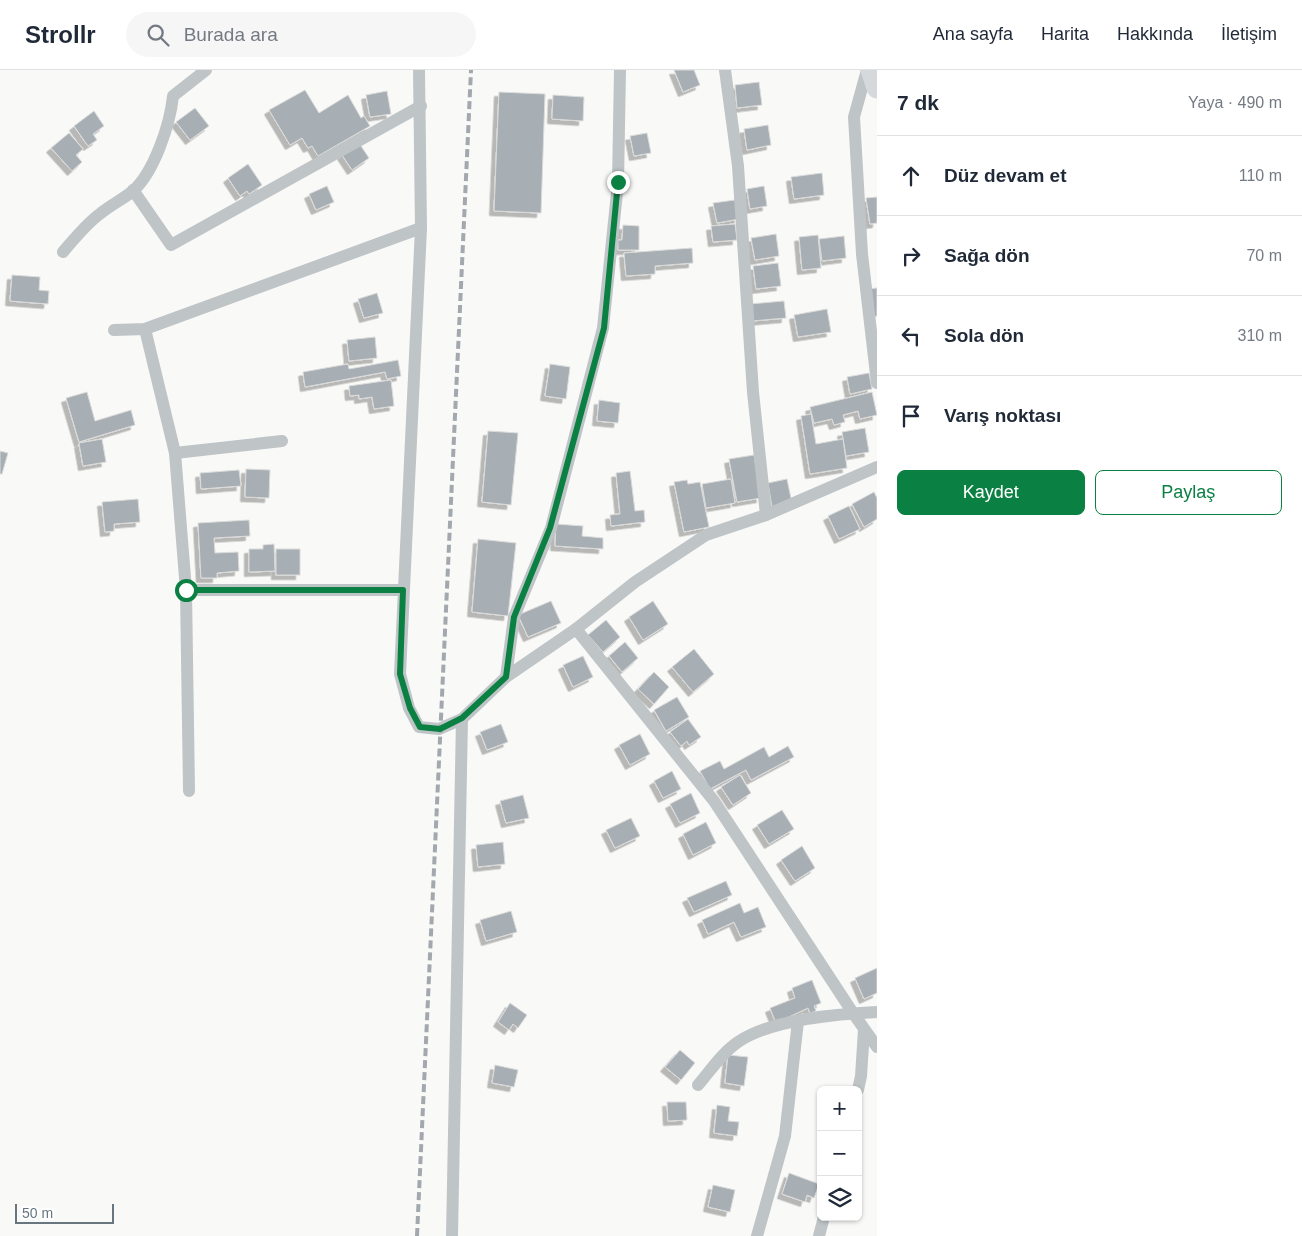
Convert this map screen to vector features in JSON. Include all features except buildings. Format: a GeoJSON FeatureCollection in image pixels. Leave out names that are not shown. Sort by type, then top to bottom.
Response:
{"type":"FeatureCollection","features":[{"type":"Feature","properties":{"kind":"highway"},"geometry":{"type":"LineString","coordinates":[[869,70],[877,88]]}},
{"type":"Feature","properties":{"kind":"street"},"geometry":{"type":"LineString","coordinates":[[64,252],[81,230],[100,213],[133,190],[154,162],[172,108],[173,96],[206,70]]}},
{"type":"Feature","properties":{"kind":"street"},"geometry":{"type":"LineString","coordinates":[[419,70],[421,106],[421,228],[400,674],[410,708],[420,727],[440,729],[462,718],[506,677],[576,629],[635,582],[706,535],[766,515],[877,467]]}},
{"type":"Feature","properties":{"kind":"street"},"geometry":{"type":"LineString","coordinates":[[506,677],[514,617],[550,528],[604,328],[618,182],[620,70]]}},
{"type":"Feature","properties":{"kind":"street"},"geometry":{"type":"LineString","coordinates":[[725,70],[738,166],[753,392],[766,515]]}},
{"type":"Feature","properties":{"kind":"street"},"geometry":{"type":"LineString","coordinates":[[869,70],[854,117],[862,254],[877,383]]}},
{"type":"Feature","properties":{"kind":"street"},"geometry":{"type":"LineString","coordinates":[[133,190],[171,246],[421,106]]}},
{"type":"Feature","properties":{"kind":"street"},"geometry":{"type":"LineString","coordinates":[[114,330],[145,329],[421,228]]}},
{"type":"Feature","properties":{"kind":"street"},"geometry":{"type":"LineString","coordinates":[[145,329],[175,453],[186,590],[189,791]]}},
{"type":"Feature","properties":{"kind":"street"},"geometry":{"type":"LineString","coordinates":[[175,453],[282,441]]}},
{"type":"Feature","properties":{"kind":"street"},"geometry":{"type":"LineString","coordinates":[[186,590],[403,590]]}},
{"type":"Feature","properties":{"kind":"street"},"geometry":{"type":"LineString","coordinates":[[576,629],[714,801],[852,1013],[877,1047]]}},
{"type":"Feature","properties":{"kind":"street"},"geometry":{"type":"LineString","coordinates":[[452,1236],[462,718]]}},
{"type":"Feature","properties":{"kind":"street"},"geometry":{"type":"LineString","coordinates":[[698,1085],[738,1042],[771,1028],[829,1015],[877,1012]]}},
{"type":"Feature","properties":{"kind":"street"},"geometry":{"type":"LineString","coordinates":[[756,1236],[785,1136],[798,1021]]}},
{"type":"Feature","properties":{"kind":"street"},"geometry":{"type":"LineString","coordinates":[[859,1086],[864,1030]]}},
{"type":"Feature","properties":{"kind":"street"},"geometry":{"type":"LineString","coordinates":[[819,1236],[823,1221]]}},
{"type":"Feature","properties":{"kind":"railway"},"geometry":{"type":"LineString","coordinates":[[417,1236],[471,70]]}},
{"type":"Feature","properties":{"kind":"route"},"geometry":{"type":"LineString","coordinates":[[186,590],[403,590],[400,674],[410,708],[420,727],[440,729],[462,718],[506,677],[514,617],[550,528],[604,328],[618,182]]}}]}
